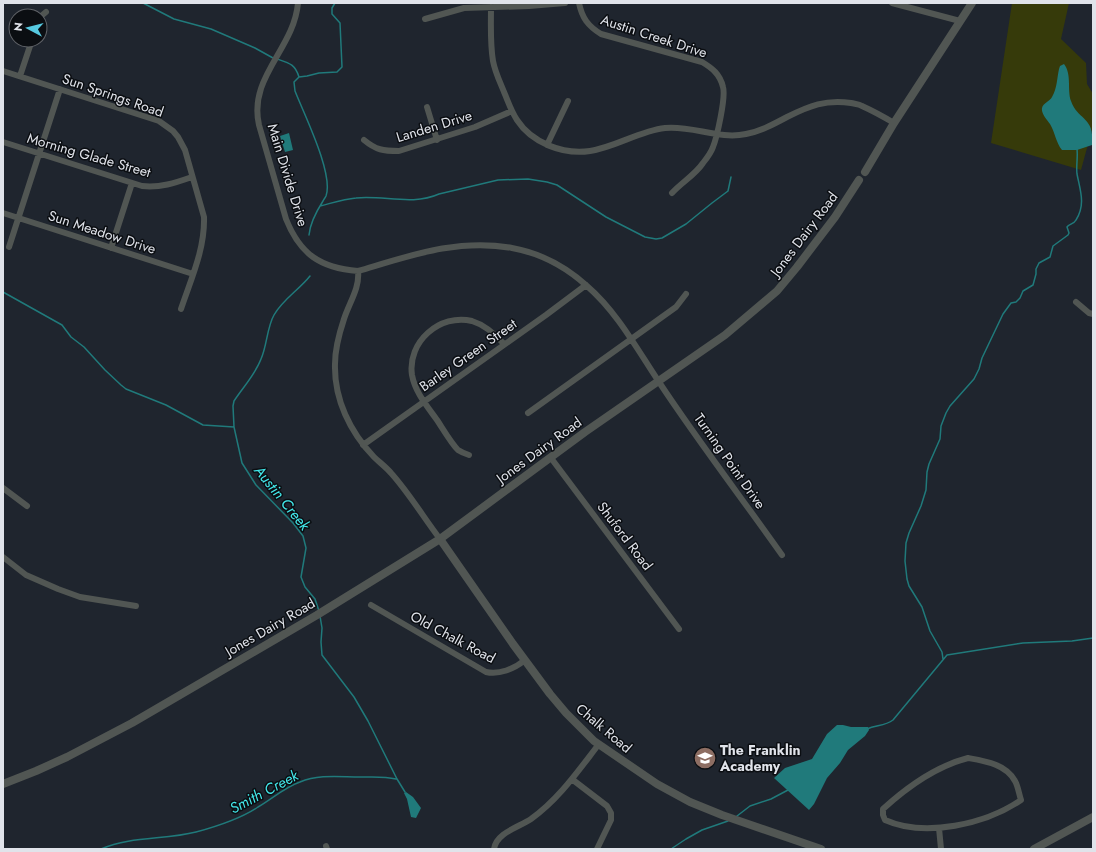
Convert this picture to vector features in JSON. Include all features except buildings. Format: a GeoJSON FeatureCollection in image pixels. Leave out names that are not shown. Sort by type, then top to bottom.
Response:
{"type":"FeatureCollection","features":[{"type":"Feature","properties":{"kind":"street","name":"Main Divide Drive"},"geometry":{"type":"LineString","coordinates":[[298,3],[288,38],[261,87],[257,110],[259,125],[284,212],[292,233],[302,248],[312,257],[334,268],[358,271],[439,248],[463,246],[513,248],[543,257],[566,269],[586,285],[610,310],[659,381]]}},
{"type":"Feature","properties":{"kind":"street"},"geometry":{"type":"LineString","coordinates":[[425,19],[464,8],[529,6],[565,3]]}},
{"type":"Feature","properties":{"kind":"street","name":"Austin Creek Drive"},"geometry":{"type":"LineString","coordinates":[[579,3],[581,14],[586,22],[601,34],[702,62],[716,71],[724,88],[724,97],[713,149],[698,170],[681,183],[672,193]]}},
{"type":"Feature","properties":{"kind":"street"},"geometry":{"type":"LineString","coordinates":[[892,3],[960,22]]}},
{"type":"Feature","properties":{"kind":"street","name":"Jones Dairy Road"},"geometry":{"type":"LineString","coordinates":[[3,784],[36,771],[99,741],[160,708],[320,613],[440,539],[551,458],[725,335],[776,291],[804,258],[859,180],[972,3]]}},
{"type":"Feature","properties":{"kind":"street"},"geometry":{"type":"LineString","coordinates":[[492,6],[491,35],[493,60],[496,71],[517,120],[528,132],[547,145],[569,151],[591,151],[645,132],[666,128],[695,130],[736,136],[764,129],[807,107],[821,103],[841,102],[861,105],[894,123]]}},
{"type":"Feature","properties":{"kind":"street"},"geometry":{"type":"LineString","coordinates":[[20,76],[29,48]]}},
{"type":"Feature","properties":{"kind":"street","name":"Sun Springs Road"},"geometry":{"type":"LineString","coordinates":[[3,71],[149,117],[167,126],[178,137],[185,150],[204,217],[202,246],[181,309]]}},
{"type":"Feature","properties":{"kind":"street"},"geometry":{"type":"LineString","coordinates":[[9,247],[60,89]]}},
{"type":"Feature","properties":{"kind":"street"},"geometry":{"type":"LineString","coordinates":[[547,145],[568,101]]}},
{"type":"Feature","properties":{"kind":"street"},"geometry":{"type":"LineString","coordinates":[[427,107],[437,140]]}},
{"type":"Feature","properties":{"kind":"street","name":"Landen Drive"},"geometry":{"type":"LineString","coordinates":[[364,140],[374,148],[387,151],[399,151],[475,127],[512,111]]}},
{"type":"Feature","properties":{"kind":"street","name":"Morning Glade Street"},"geometry":{"type":"LineString","coordinates":[[3,142],[132,183],[150,187],[170,185],[192,177]]}},
{"type":"Feature","properties":{"kind":"street"},"geometry":{"type":"LineString","coordinates":[[111,248],[132,183]]}},
{"type":"Feature","properties":{"kind":"street","name":"Sun Meadow Drive"},"geometry":{"type":"LineString","coordinates":[[3,213],[193,274]]}},
{"type":"Feature","properties":{"kind":"street"},"geometry":{"type":"LineString","coordinates":[[358,271],[359,278],[356,290],[338,336],[335,364],[337,388],[344,412],[352,429],[363,445],[374,458],[391,473],[440,539]]}},
{"type":"Feature","properties":{"kind":"street","name":"Barley Green Street"},"geometry":{"type":"LineString","coordinates":[[363,445],[504,344],[546,316],[586,285]]}},
{"type":"Feature","properties":{"kind":"street"},"geometry":{"type":"LineString","coordinates":[[528,413],[676,307],[686,294]]}},
{"type":"Feature","properties":{"kind":"street"},"geometry":{"type":"LineString","coordinates":[[1076,302],[1089,313],[1093,314]]}},
{"type":"Feature","properties":{"kind":"street"},"geometry":{"type":"LineString","coordinates":[[469,455],[458,450],[414,384],[412,363],[414,353],[425,336],[433,328],[454,320],[472,321],[483,325],[504,344]]}},
{"type":"Feature","properties":{"kind":"street","name":"Turning Point Drive"},"geometry":{"type":"LineString","coordinates":[[659,381],[782,554]]}},
{"type":"Feature","properties":{"kind":"street","name":"Shuford Road"},"geometry":{"type":"LineString","coordinates":[[551,458],[679,629]]}},
{"type":"Feature","properties":{"kind":"street"},"geometry":{"type":"LineString","coordinates":[[3,488],[27,506]]}},
{"type":"Feature","properties":{"kind":"street","name":"Chalk Road"},"geometry":{"type":"LineString","coordinates":[[440,539],[525,660],[566,713],[599,744],[657,784],[690,802],[722,815],[821,849]]}},
{"type":"Feature","properties":{"kind":"street"},"geometry":{"type":"LineString","coordinates":[[3,557],[26,575],[58,589],[80,597],[136,606]]}},
{"type":"Feature","properties":{"kind":"street","name":"Old Chalk Road"},"geometry":{"type":"LineString","coordinates":[[371,606],[486,672],[493,674],[502,672],[520,664],[525,660]]}},
{"type":"Feature","properties":{"kind":"street"},"geometry":{"type":"LineString","coordinates":[[494,849],[497,841],[502,836],[545,808],[573,780],[599,744]]}},
{"type":"Feature","properties":{"kind":"street"},"geometry":{"type":"LineString","coordinates":[[968,758],[982,760],[1005,768],[1015,781],[1021,800],[1013,805],[977,821],[939,828],[905,826],[890,822],[885,820],[883,810],[907,789],[927,776],[958,761],[968,758]]}},
{"type":"Feature","properties":{"kind":"street"},"geometry":{"type":"LineString","coordinates":[[573,780],[607,806],[611,814],[611,820],[598,849]]}},
{"type":"Feature","properties":{"kind":"street"},"geometry":{"type":"LineString","coordinates":[[1034,849],[1093,817]]}},
{"type":"Feature","properties":{"kind":"street"},"geometry":{"type":"LineString","coordinates":[[939,828],[940,849]]}},
{"type":"Feature","properties":{"kind":"shaded area"},"geometry":{"type":"Polygon","coordinates":[[[1012,3],[1069,3],[1061,39],[1086,63],[1087,84],[1093,94],[1093,126],[1081,170],[991,143],[1012,3]]]}},
{"type":"Feature","properties":{"kind":"shaded area"},"geometry":{"type":"Polygon","coordinates":[[[1064,64],[1069,77],[1069,92],[1071,101],[1074,107],[1089,124],[1091,129],[1092,145],[1077,150],[1062,150],[1058,144],[1052,127],[1042,112],[1044,105],[1054,94],[1060,66],[1064,64]]]}},
{"type":"Feature","properties":{"kind":"shaded area"},"geometry":{"type":"Polygon","coordinates":[[[289,133],[293,150],[285,152],[280,136],[289,133]]]}},
{"type":"Feature","properties":{"kind":"shaded area"},"geometry":{"type":"Polygon","coordinates":[[[837,725],[868,727],[869,730],[865,736],[848,750],[840,763],[827,778],[814,804],[809,810],[774,778],[785,768],[812,759],[827,734],[837,725]]]}},
{"type":"Feature","properties":{"kind":"shaded area"},"geometry":{"type":"Polygon","coordinates":[[[406,792],[413,797],[421,808],[416,818],[411,817],[404,793],[406,792]]]}},
{"type":"Feature","properties":{"kind":"waterway"},"geometry":{"type":"LineString","coordinates":[[143,3],[174,19],[211,29],[255,48],[273,58]]}},
{"type":"Feature","properties":{"kind":"waterway","name":"Austin Creek"},"geometry":{"type":"LineString","coordinates":[[309,235],[314,218],[326,196],[326,174],[317,144],[295,91],[294,82],[299,77],[319,73],[337,72],[342,67],[340,23],[332,14],[332,8],[335,3]]}},
{"type":"Feature","properties":{"kind":"waterway"},"geometry":{"type":"LineString","coordinates":[[277,59],[291,65],[296,69],[299,77]]}},
{"type":"Feature","properties":{"kind":"waterway"},"geometry":{"type":"LineString","coordinates":[[943,659],[942,652],[930,631],[922,607],[909,586],[905,561],[906,543],[926,490],[929,464],[940,439],[941,426],[946,413],[950,406],[974,379],[982,358],[1003,314],[1011,303],[1016,302],[1020,298],[1023,291],[1033,285],[1036,269],[1039,263],[1050,257],[1053,246],[1068,235],[1069,233],[1067,227],[1075,221],[1079,214],[1082,203],[1077,174],[1077,149]]}},
{"type":"Feature","properties":{"kind":"waterway"},"geometry":{"type":"LineString","coordinates":[[320,206],[342,200],[366,197],[408,200],[419,199],[498,180],[528,179],[557,185],[606,217],[645,237],[656,239],[662,238],[686,224],[728,191],[731,177]]}},
{"type":"Feature","properties":{"kind":"waterway","name":"Austin Creek"},"geometry":{"type":"LineString","coordinates":[[310,276],[282,304],[274,315],[263,354],[252,376],[234,401],[233,406],[234,427],[242,463],[256,485],[293,523],[303,536],[306,548],[301,577],[305,587],[315,599],[319,611]]}},
{"type":"Feature","properties":{"kind":"waterway"},"geometry":{"type":"LineString","coordinates":[[3,292],[62,325],[71,337],[84,347],[105,370],[126,389],[166,405],[203,425],[234,427]]}},
{"type":"Feature","properties":{"kind":"waterway","name":"Austin Creek"},"geometry":{"type":"LineString","coordinates":[[320,616],[322,628],[322,655],[354,697],[405,792]]}},
{"type":"Feature","properties":{"kind":"waterway"},"geometry":{"type":"LineString","coordinates":[[867,729],[893,720],[947,655],[1023,643],[1072,641],[1093,638]]}},
{"type":"Feature","properties":{"kind":"waterway","name":"Smith Creek"},"geometry":{"type":"LineString","coordinates":[[101,849],[124,842],[196,832],[221,825],[244,815],[294,784],[307,779],[330,776],[387,777],[396,779]]}},
{"type":"Feature","properties":{"kind":"waterway"},"geometry":{"type":"LineString","coordinates":[[737,816],[750,806],[771,799],[788,790]]}},
{"type":"Feature","properties":{"kind":"waterway"},"geometry":{"type":"LineString","coordinates":[[671,849],[702,830],[728,821]]}},
{"type":"Feature","properties":{"kind":"place","name":"The Franklin Academy"},"geometry":{"type":"Point","coordinates":[705,758]}}]}
